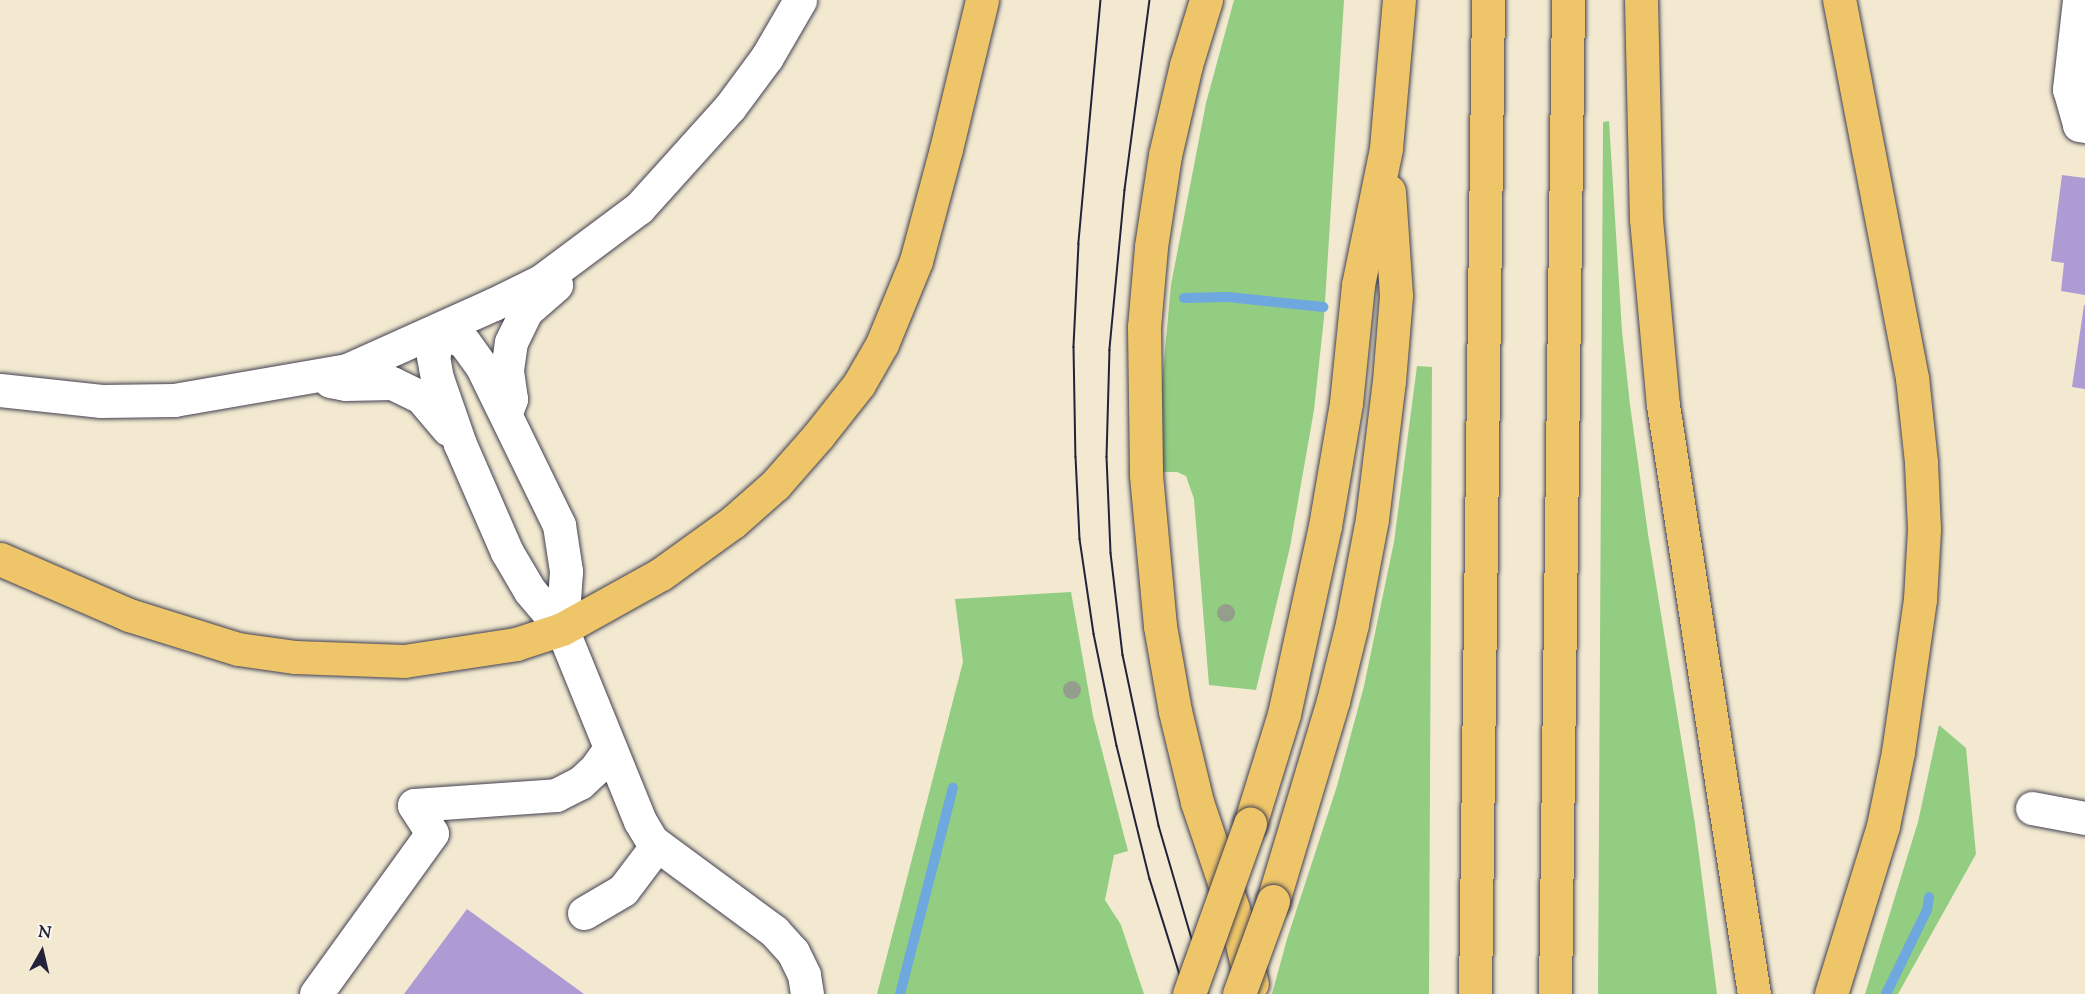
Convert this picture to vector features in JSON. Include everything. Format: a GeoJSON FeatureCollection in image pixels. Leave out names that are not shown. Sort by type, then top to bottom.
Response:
{"type":"FeatureCollection","features":[{"type":"Feature","properties":{"kind":"main road"},"geometry":{"type":"LineString","coordinates":[[0,559],[129,615],[238,649],[295,657],[404,661],[516,644],[562,629],[661,574],[733,522],[782,477],[819,436],[859,384],[882,344],[916,261],[982,0]]}},
{"type":"Feature","properties":{"kind":"main road"},"geometry":{"type":"LineString","coordinates":[[1206,0],[1186,65],[1165,155],[1151,247],[1144,327],[1146,475],[1160,626],[1175,711],[1197,802],[1233,909],[1254,994]]}},
{"type":"Feature","properties":{"kind":"main road"},"geometry":{"type":"LineString","coordinates":[[1188,994],[1250,824],[1284,714],[1325,526],[1346,403],[1358,285],[1386,148],[1399,0]]}},
{"type":"Feature","properties":{"kind":"main road"},"geometry":{"type":"LineString","coordinates":[[1475,994],[1488,0]]}},
{"type":"Feature","properties":{"kind":"main road"},"geometry":{"type":"LineString","coordinates":[[1555,994],[1568,0]]}},
{"type":"Feature","properties":{"kind":"main road"},"geometry":{"type":"LineString","coordinates":[[1641,0],[1646,219],[1663,405],[1752,983]]}},
{"type":"Feature","properties":{"kind":"main road"},"geometry":{"type":"LineString","coordinates":[[1831,994],[1882,826],[1898,752],[1920,599],[1924,529],[1921,462],[1911,378],[1839,0]]}},
{"type":"Feature","properties":{"kind":"main road"},"geometry":{"type":"LineString","coordinates":[[1239,994],[1273,901],[1333,701],[1352,624],[1372,519],[1389,381],[1396,295],[1386,148]]}},
{"type":"Feature","properties":{"kind":"street"},"geometry":{"type":"LineString","coordinates":[[0,390],[101,401],[174,400],[346,370],[441,330],[541,281],[639,208],[730,108],[767,57],[800,0]]}},
{"type":"Feature","properties":{"kind":"street"},"geometry":{"type":"LineString","coordinates":[[2079,0],[2069,89],[2082,126]]}},
{"type":"Feature","properties":{"kind":"street"},"geometry":{"type":"LineString","coordinates":[[505,414],[511,399],[507,370],[511,342],[526,311],[563,278],[572,258]]}},
{"type":"Feature","properties":{"kind":"street"},"geometry":{"type":"LineString","coordinates":[[441,330],[464,342],[482,367],[559,525],[566,571],[562,629]]}},
{"type":"Feature","properties":{"kind":"street"},"geometry":{"type":"LineString","coordinates":[[441,330],[433,356],[437,378],[460,444],[507,552],[530,591],[562,629],[640,821],[657,845],[774,931],[793,952],[804,975],[807,994]]}},
{"type":"Feature","properties":{"kind":"street"},"geometry":{"type":"LineString","coordinates":[[307,377],[345,384],[392,383],[421,397],[460,444]]}},
{"type":"Feature","properties":{"kind":"street"},"geometry":{"type":"LineString","coordinates":[[316,994],[432,833],[414,805],[556,795],[580,783],[596,768],[610,748]]}},
{"type":"Feature","properties":{"kind":"street"},"geometry":{"type":"LineString","coordinates":[[2032,808],[2085,818]]}},
{"type":"Feature","properties":{"kind":"street"},"geometry":{"type":"LineString","coordinates":[[584,913],[623,890],[657,845]]}},
{"type":"Feature","properties":{"kind":"green space"},"geometry":{"type":"Polygon","coordinates":[[[1234,0],[1344,0],[1324,318],[1314,410],[1290,547],[1256,690],[1209,685],[1194,499],[1186,476],[1177,472],[1161,472],[1162,383],[1171,285],[1206,103],[1234,0]]]}},
{"type":"Feature","properties":{"kind":"green space"},"geometry":{"type":"Polygon","coordinates":[[[1609,121],[1622,331],[1630,405],[1648,534],[1695,824],[1717,994],[1598,994],[1603,122],[1609,121]]]}},
{"type":"Feature","properties":{"kind":"green space"},"geometry":{"type":"Polygon","coordinates":[[[1417,366],[1432,367],[1429,994],[1272,994],[1287,939],[1337,786],[1364,686],[1394,542],[1417,366]]]}},
{"type":"Feature","properties":{"kind":"green space"},"geometry":{"type":"Polygon","coordinates":[[[1071,592],[1093,716],[1128,851],[1114,855],[1105,900],[1121,925],[1144,994],[877,994],[963,662],[955,599],[1071,592]]]}},
{"type":"Feature","properties":{"kind":"green space"},"geometry":{"type":"Polygon","coordinates":[[[1939,725],[1966,748],[1976,854],[1898,994],[1865,994],[1918,822],[1939,725]]]}},
{"type":"Feature","properties":{"kind":"building"},"geometry":{"type":"Polygon","coordinates":[[[2062,175],[2085,178],[2085,295],[2061,291],[2064,263],[2051,261],[2062,175]]]}},
{"type":"Feature","properties":{"kind":"building"},"geometry":{"type":"Polygon","coordinates":[[[2085,305],[2085,389],[2072,387],[2085,305]]]}},
{"type":"Feature","properties":{"kind":"building"},"geometry":{"type":"Polygon","coordinates":[[[467,909],[584,994],[404,994],[467,909]]]}},
{"type":"Feature","properties":{"kind":"waterway"},"geometry":{"type":"LineString","coordinates":[[1184,298],[1228,297],[1323,307]]}},
{"type":"Feature","properties":{"kind":"waterway"},"geometry":{"type":"LineString","coordinates":[[900,994],[953,788]]}},
{"type":"Feature","properties":{"kind":"waterway"},"geometry":{"type":"LineString","coordinates":[[1886,994],[1927,910],[1929,897]]}},
{"type":"Feature","properties":{"kind":"tram line"},"geometry":{"type":"LineString","coordinates":[[1101,0],[1079,244],[1074,347],[1080,539],[1094,634],[1117,746],[1150,879],[1186,994]]}},
{"type":"Feature","properties":{"kind":"tram line"},"geometry":{"type":"LineString","coordinates":[[1150,0],[1125,190],[1110,350],[1107,457],[1111,553],[1123,655],[1159,826],[1208,994]]}}]}
